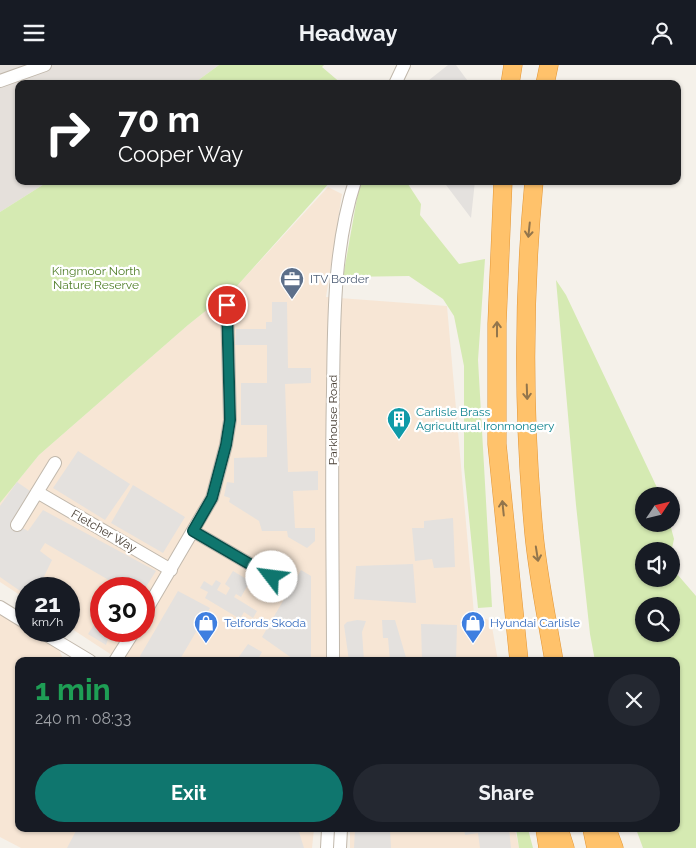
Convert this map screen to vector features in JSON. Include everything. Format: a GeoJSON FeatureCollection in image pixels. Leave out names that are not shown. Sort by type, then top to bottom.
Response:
{"type":"FeatureCollection","features":[{"type":"Feature","properties":{"kind":"highway"},"geometry":{"type":"LineString","coordinates":[[511,80],[513,65]]}},
{"type":"Feature","properties":{"kind":"highway"},"geometry":{"type":"LineString","coordinates":[[546,80],[548,65]]}},
{"type":"Feature","properties":{"kind":"highway"},"geometry":{"type":"LineString","coordinates":[[503,185],[497,324],[497,444],[519,657]]}},
{"type":"Feature","properties":{"kind":"highway"},"geometry":{"type":"LineString","coordinates":[[534,185],[528,242],[526,369],[529,451],[534,535],[553,657]]}},
{"type":"Feature","properties":{"kind":"highway"},"geometry":{"type":"LineString","coordinates":[[545,832],[548,848]]}},
{"type":"Feature","properties":{"kind":"highway"},"geometry":{"type":"LineString","coordinates":[[560,832],[565,848]]}},
{"type":"Feature","properties":{"kind":"highway"},"geometry":{"type":"LineString","coordinates":[[593,832],[596,848]]}},
{"type":"Feature","properties":{"kind":"highway"},"geometry":{"type":"LineString","coordinates":[[608,832],[614,848]]}},
{"type":"Feature","properties":{"kind":"street"},"geometry":{"type":"LineString","coordinates":[[0,81],[45,65]]}},
{"type":"Feature","properties":{"kind":"street"},"geometry":{"type":"LineString","coordinates":[[397,80],[404,65]]}},
{"type":"Feature","properties":{"kind":"street","name":"Parkhouse Road"},"geometry":{"type":"LineString","coordinates":[[333,657],[332,416],[334,303],[346,209],[354,185]]}},
{"type":"Feature","properties":{"kind":"street"},"geometry":{"type":"LineString","coordinates":[[155,597],[212,498],[226,445],[230,411],[227,305]]}},
{"type":"Feature","properties":{"kind":"street"},"geometry":{"type":"LineString","coordinates":[[18,525],[55,463]]}},
{"type":"Feature","properties":{"kind":"street","name":"Fletcher Way"},"geometry":{"type":"LineString","coordinates":[[37,493],[171,570]]}},
{"type":"Feature","properties":{"kind":"street"},"geometry":{"type":"LineString","coordinates":[[193,531],[272,577]]}},
{"type":"Feature","properties":{"kind":"street"},"geometry":{"type":"LineString","coordinates":[[0,607],[15,616]]}},
{"type":"Feature","properties":{"kind":"street"},"geometry":{"type":"LineString","coordinates":[[58,642],[83,657]]}},
{"type":"Feature","properties":{"kind":"street"},"geometry":{"type":"LineString","coordinates":[[118,657],[127,642]]}},
{"type":"Feature","properties":{"kind":"street"},"geometry":{"type":"LineString","coordinates":[[327,848],[328,832]]}},
{"type":"Feature","properties":{"kind":"street"},"geometry":{"type":"LineString","coordinates":[[340,848],[341,832]]}},
{"type":"Feature","properties":{"kind":"shaded area"},"geometry":{"type":"Polygon","coordinates":[[[0,65],[219,65],[198,80],[15,80],[15,185],[43,185],[0,212],[0,65]]]}},
{"type":"Feature","properties":{"kind":"shaded area"},"geometry":{"type":"Polygon","coordinates":[[[448,65],[456,65],[467,80],[429,80],[448,65]]]}},
{"type":"Feature","properties":{"kind":"shaded area"},"geometry":{"type":"Polygon","coordinates":[[[446,185],[475,185],[471,218],[446,185]]]}},
{"type":"Feature","properties":{"kind":"shaded area"},"geometry":{"type":"Polygon","coordinates":[[[328,187],[342,194],[326,297],[447,306],[474,614],[491,621],[497,657],[115,657],[92,642],[155,642],[155,577],[90,577],[90,641],[80,634],[80,577],[15,577],[15,592],[0,582],[0,503],[39,455],[188,325],[237,286],[328,187]]]}},
{"type":"Feature","properties":{"kind":"shaded area"},"geometry":{"type":"Polygon","coordinates":[[[272,302],[287,302],[288,368],[311,368],[311,383],[285,384],[288,472],[318,471],[318,490],[293,491],[295,528],[315,528],[315,541],[307,548],[288,537],[287,531],[262,531],[259,521],[229,502],[230,498],[224,496],[227,482],[234,483],[234,458],[267,457],[267,425],[241,425],[241,383],[267,383],[267,345],[235,345],[236,329],[266,329],[266,322],[272,322],[272,302]]]}},
{"type":"Feature","properties":{"kind":"shaded area"},"geometry":{"type":"Polygon","coordinates":[[[78,451],[130,484],[105,520],[53,488],[78,451]]]}},
{"type":"Feature","properties":{"kind":"shaded area"},"geometry":{"type":"Polygon","coordinates":[[[17,482],[33,493],[17,525],[28,531],[43,510],[156,571],[152,577],[104,577],[45,543],[40,551],[52,560],[44,577],[15,577],[15,587],[0,577],[0,506],[17,482]]]}},
{"type":"Feature","properties":{"kind":"shaded area"},"geometry":{"type":"Polygon","coordinates":[[[133,485],[185,517],[163,553],[111,523],[133,485]]]}},
{"type":"Feature","properties":{"kind":"shaded area"},"geometry":{"type":"Polygon","coordinates":[[[453,518],[455,567],[434,568],[432,559],[415,561],[412,528],[424,528],[424,521],[453,518]]]}},
{"type":"Feature","properties":{"kind":"shaded area"},"geometry":{"type":"Polygon","coordinates":[[[413,564],[416,603],[354,599],[356,566],[413,564]]]}},
{"type":"Feature","properties":{"kind":"shaded area"},"geometry":{"type":"Polygon","coordinates":[[[301,570],[311,576],[311,657],[290,657],[262,637],[301,570]]]}},
{"type":"Feature","properties":{"kind":"shaded area"},"geometry":{"type":"Polygon","coordinates":[[[233,571],[250,581],[241,597],[236,594],[234,597],[257,611],[253,618],[244,612],[240,619],[205,598],[208,592],[200,588],[204,581],[212,586],[216,580],[221,583],[217,590],[226,595],[230,588],[225,584],[233,571]]]}},
{"type":"Feature","properties":{"kind":"shaded area"},"geometry":{"type":"Polygon","coordinates":[[[178,591],[210,608],[181,657],[140,657],[148,642],[155,642],[155,630],[178,591]]]}},
{"type":"Feature","properties":{"kind":"shaded area"},"geometry":{"type":"Polygon","coordinates":[[[0,614],[15,623],[15,642],[46,642],[59,650],[62,657],[15,657],[15,832],[314,832],[312,848],[21,848],[0,837],[0,614]]]}},
{"type":"Feature","properties":{"kind":"shaded area"},"geometry":{"type":"Polygon","coordinates":[[[382,620],[395,620],[406,657],[390,657],[388,638],[383,638],[382,620]]]}},
{"type":"Feature","properties":{"kind":"shaded area"},"geometry":{"type":"Polygon","coordinates":[[[366,621],[362,632],[364,657],[348,657],[344,625],[347,622],[366,621]]]}},
{"type":"Feature","properties":{"kind":"shaded area"},"geometry":{"type":"Polygon","coordinates":[[[421,624],[457,625],[456,657],[422,657],[421,624]]]}},
{"type":"Feature","properties":{"kind":"shaded area"},"geometry":{"type":"Polygon","coordinates":[[[248,644],[262,652],[259,657],[239,657],[248,644]]]}},
{"type":"Feature","properties":{"kind":"shaded area"},"geometry":{"type":"Polygon","coordinates":[[[75,832],[299,832],[304,848],[67,848],[75,832]]]}},
{"type":"Feature","properties":{"kind":"shaded area"},"geometry":{"type":"Polygon","coordinates":[[[350,832],[516,832],[519,848],[350,848],[350,832]]]}},
{"type":"Feature","properties":{"kind":"shaded area"},"geometry":{"type":"Polygon","coordinates":[[[355,832],[390,832],[391,848],[354,848],[355,832]]]}},
{"type":"Feature","properties":{"kind":"shaded area"},"geometry":{"type":"Polygon","coordinates":[[[464,832],[509,832],[511,848],[480,848],[478,833],[465,835],[464,832]]]}},
{"type":"Feature","properties":{"kind":"green space"},"geometry":{"type":"Polygon","coordinates":[[[219,65],[324,65],[322,67],[337,80],[198,80],[219,65]]]}},
{"type":"Feature","properties":{"kind":"green space","name":"Kingmoor North Nature Reserve"},"geometry":{"type":"Polygon","coordinates":[[[43,185],[327,185],[237,286],[188,325],[39,455],[0,503],[0,212],[43,185]]]}},
{"type":"Feature","properties":{"kind":"green space"},"geometry":{"type":"Polygon","coordinates":[[[360,185],[409,185],[421,204],[420,215],[459,264],[485,259],[478,360],[492,607],[478,608],[464,467],[464,366],[454,316],[443,299],[409,276],[343,277],[360,185]]]}},
{"type":"Feature","properties":{"kind":"green space"},"geometry":{"type":"Polygon","coordinates":[[[556,280],[566,295],[657,487],[635,487],[635,533],[672,533],[674,539],[673,542],[635,542],[635,587],[680,587],[680,577],[696,596],[696,848],[643,848],[637,832],[680,832],[680,657],[594,657],[576,505],[556,280]]]}},
{"type":"Feature","properties":{"kind":"green space"},"geometry":{"type":"Polygon","coordinates":[[[516,832],[529,832],[533,848],[519,848],[516,832]]]}},
{"type":"Feature","properties":{"kind":"place","name":"ITV Border"},"geometry":{"type":"Point","coordinates":[292,300]}},
{"type":"Feature","properties":{"kind":"place","name":"Carlisle Brass Agricultural Ironmongery"},"geometry":{"type":"Point","coordinates":[399,440]}},
{"type":"Feature","properties":{"kind":"place","name":"Telfords Skoda"},"geometry":{"type":"Point","coordinates":[206,644]}},
{"type":"Feature","properties":{"kind":"place","name":"Hyundai Carlisle"},"geometry":{"type":"Point","coordinates":[473,644]}},
{"type":"Feature","properties":{"kind":"route"},"geometry":{"type":"LineString","coordinates":[[227,305],[230,420],[226,445],[212,498],[193,531],[272,577]]}}]}
